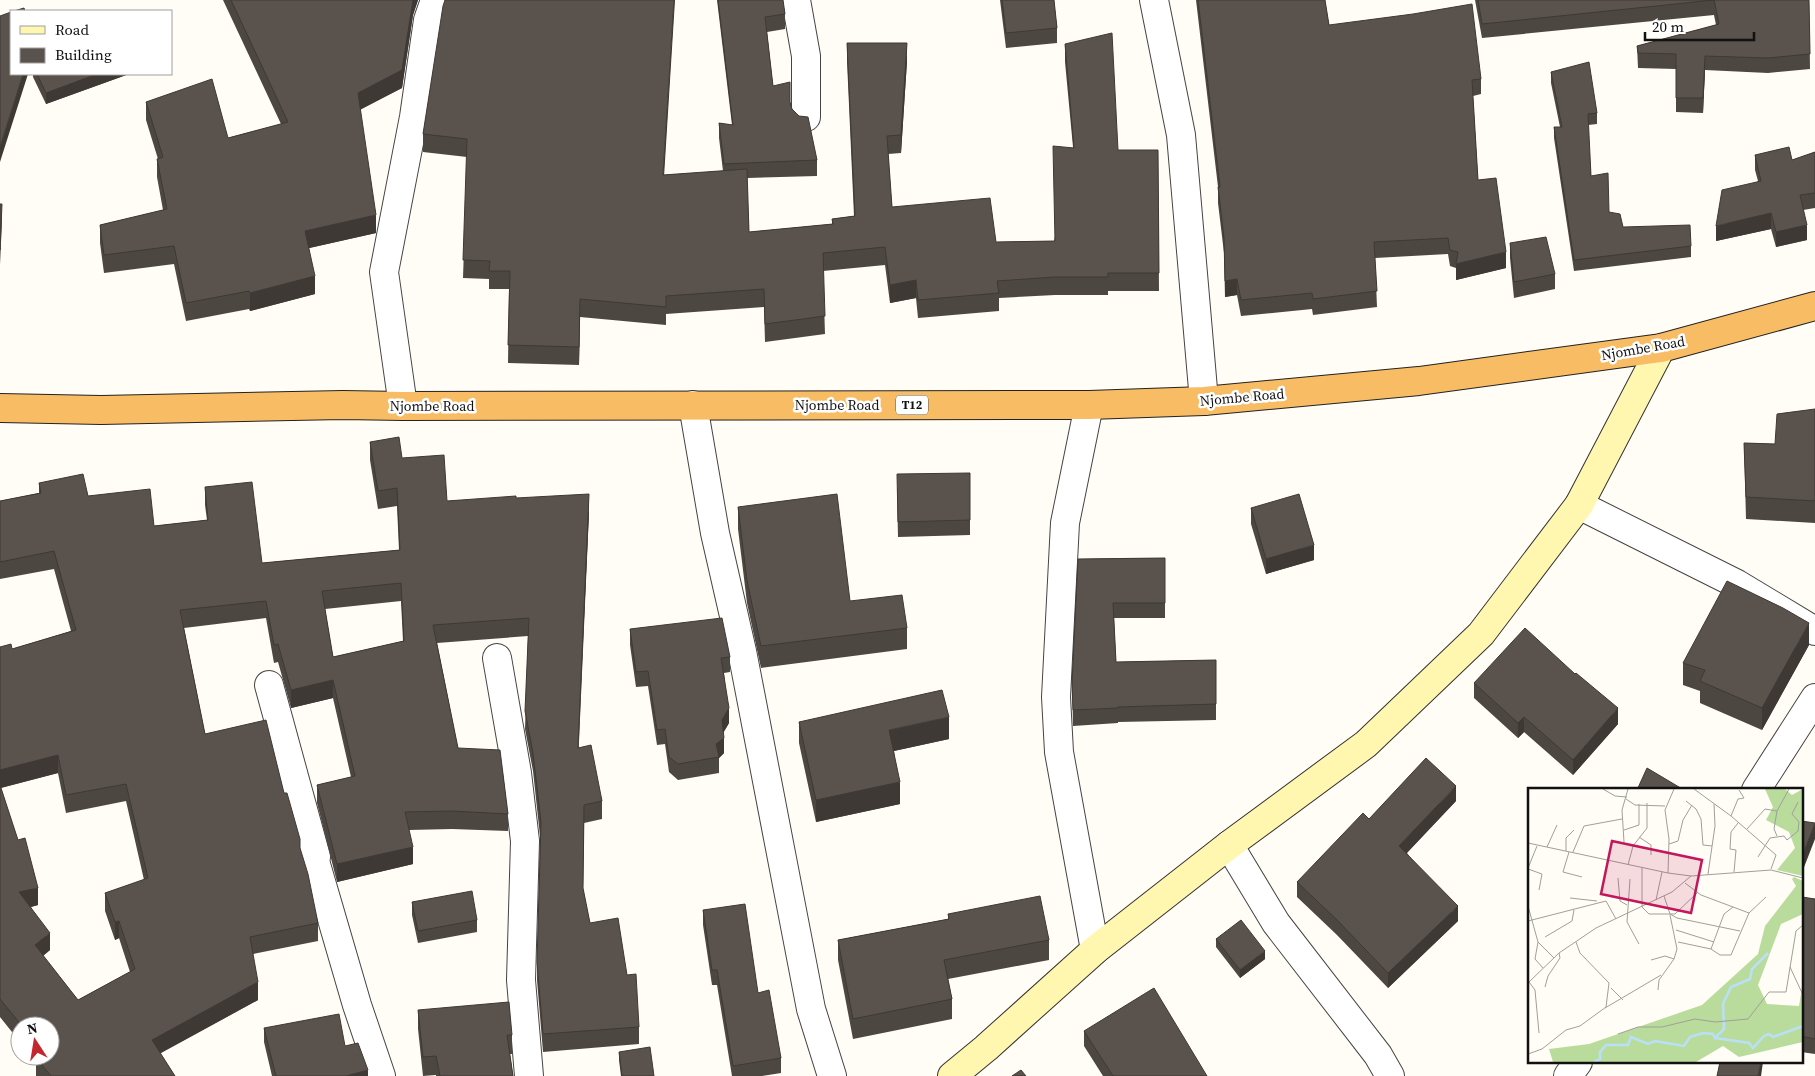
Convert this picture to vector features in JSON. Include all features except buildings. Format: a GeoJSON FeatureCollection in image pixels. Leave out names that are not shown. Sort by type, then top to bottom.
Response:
{"type":"FeatureCollection","features":[{"type":"Feature","properties":{"kind":"highway","name":"Njombe Road"},"geometry":{"type":"LineString","coordinates":[[0,408],[101,410],[343,405],[1089,405],[1204,401],[1418,381],[1661,348],[1815,306]]}},
{"type":"Feature","properties":{"kind":"main road"},"geometry":{"type":"LineString","coordinates":[[952,1076],[1096,950],[1229,846],[1366,744],[1481,634],[1579,505],[1661,348]]}},
{"type":"Feature","properties":{"kind":"street"},"geometry":{"type":"LineString","coordinates":[[403,406],[384,272],[414,117],[428,20],[435,0]]}},
{"type":"Feature","properties":{"kind":"street"},"geometry":{"type":"LineString","coordinates":[[796,0],[806,56],[806,117]]}},
{"type":"Feature","properties":{"kind":"street"},"geometry":{"type":"LineString","coordinates":[[1154,0],[1181,135],[1204,401]]}},
{"type":"Feature","properties":{"kind":"street"},"geometry":{"type":"LineString","coordinates":[[693,405],[715,533],[742,651],[811,1009],[832,1076]]}},
{"type":"Feature","properties":{"kind":"street"},"geometry":{"type":"LineString","coordinates":[[1089,405],[1065,523],[1056,697],[1059,752],[1096,950]]}},
{"type":"Feature","properties":{"kind":"street"},"geometry":{"type":"LineString","coordinates":[[1579,505],[1737,584],[1815,630]]}},
{"type":"Feature","properties":{"kind":"street"},"geometry":{"type":"LineString","coordinates":[[497,658],[517,773],[526,841],[521,980],[529,1076]]}},
{"type":"Feature","properties":{"kind":"street"},"geometry":{"type":"LineString","coordinates":[[269,685],[320,877],[357,1005],[381,1076]]}},
{"type":"Feature","properties":{"kind":"street"},"geometry":{"type":"LineString","coordinates":[[1757,788],[1815,698]]}},
{"type":"Feature","properties":{"kind":"street"},"geometry":{"type":"LineString","coordinates":[[1229,846],[1276,923],[1378,1055],[1390,1076]]}},
{"type":"Feature","properties":{"kind":"street"},"geometry":{"type":"LineString","coordinates":[[1568,1076],[1577,1064]]}}]}
